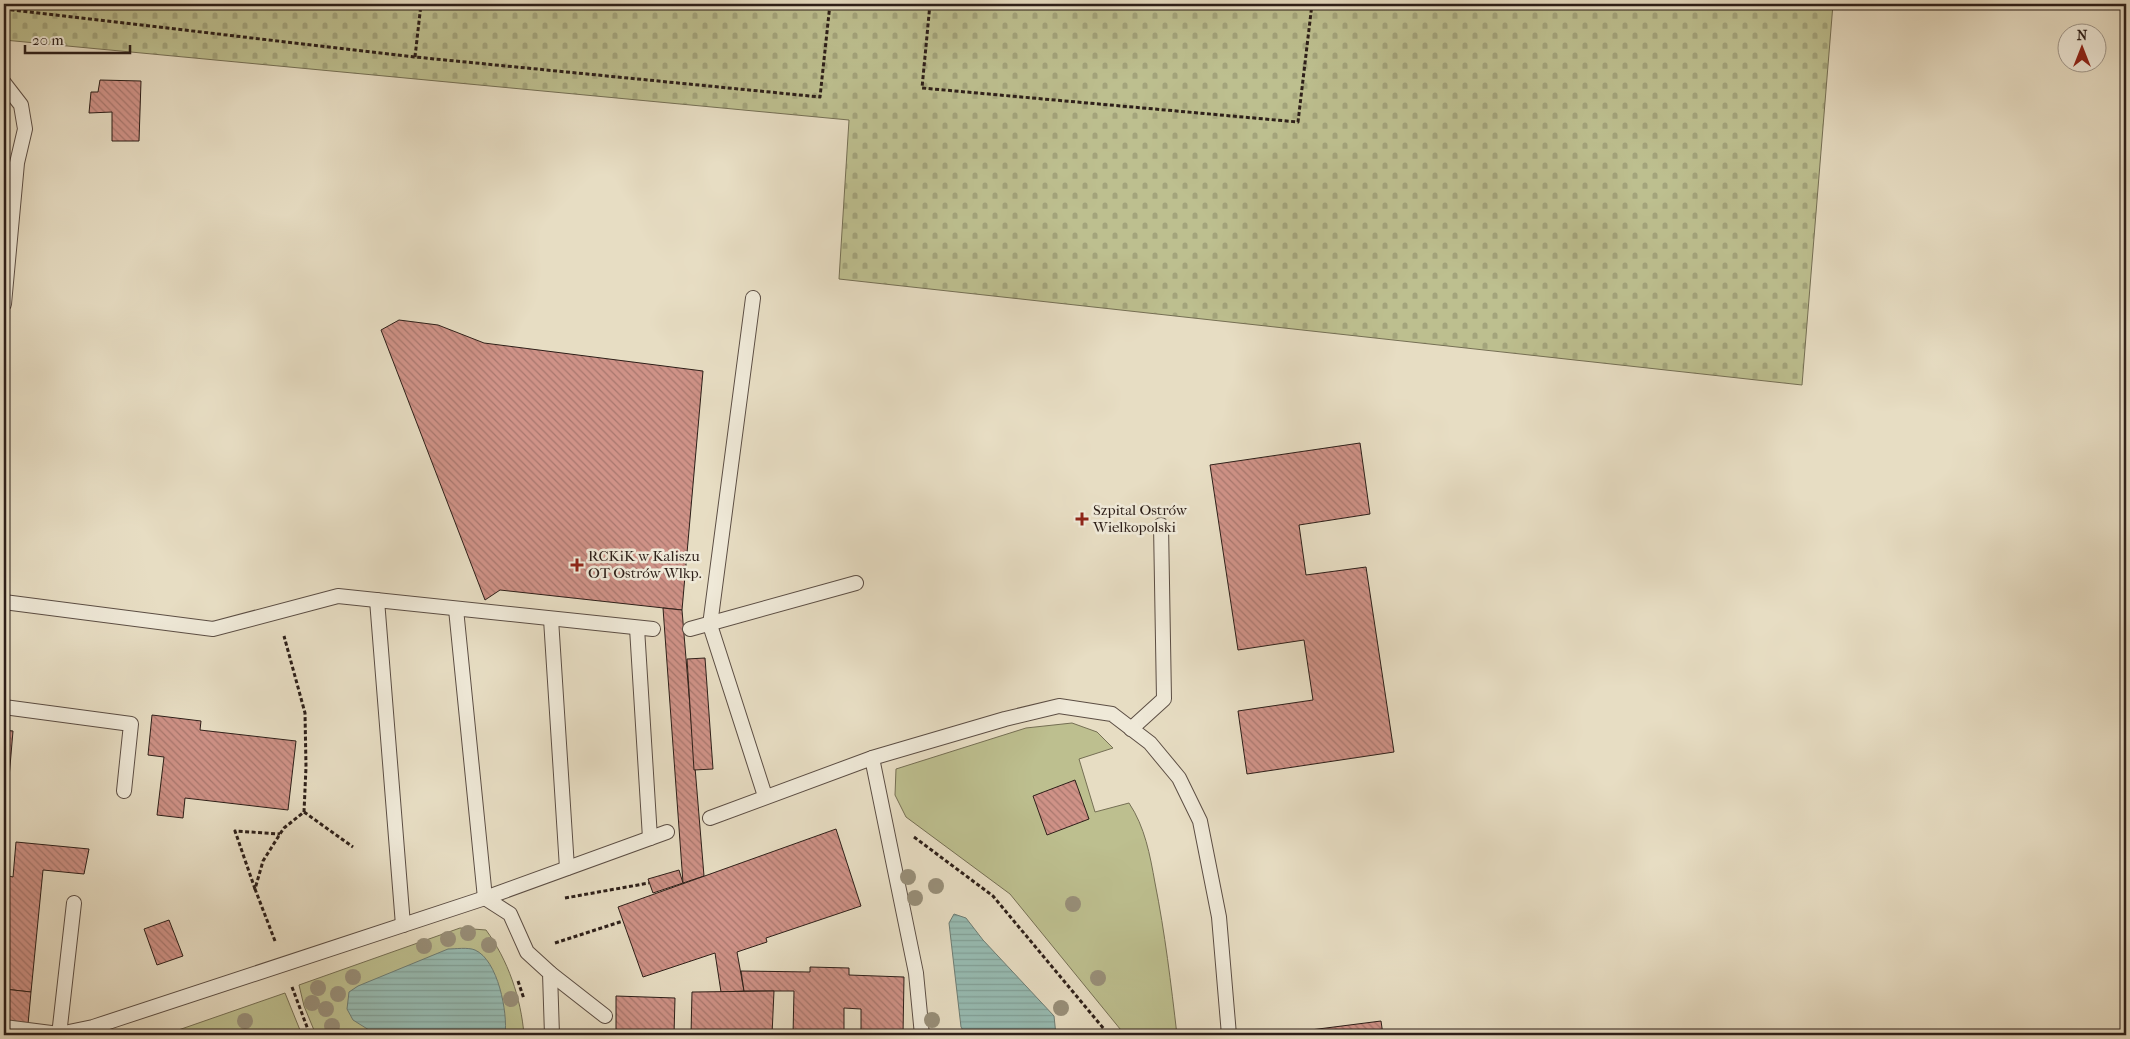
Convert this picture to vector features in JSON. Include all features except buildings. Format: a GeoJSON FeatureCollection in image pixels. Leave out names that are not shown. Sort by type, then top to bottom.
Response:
{"type":"FeatureCollection","features":[{"type":"Feature","properties":{"kind":"lane"},"geometry":{"type":"LineString","coordinates":[[4,82],[21,105],[24,128],[17,164],[4,304]]}},
{"type":"Feature","properties":{"kind":"lane"},"geometry":{"type":"LineString","coordinates":[[753,298],[710,625],[765,796]]}},
{"type":"Feature","properties":{"kind":"lane"},"geometry":{"type":"LineString","coordinates":[[1131,729],[1164,699],[1161,525]]}},
{"type":"Feature","properties":{"kind":"lane"},"geometry":{"type":"LineString","coordinates":[[690,629],[856,583]]}},
{"type":"Feature","properties":{"kind":"lane"},"geometry":{"type":"LineString","coordinates":[[4,602],[213,629],[338,596],[653,629]]}},
{"type":"Feature","properties":{"kind":"lane"},"geometry":{"type":"LineString","coordinates":[[377,600],[403,925]]}},
{"type":"Feature","properties":{"kind":"lane"},"geometry":{"type":"LineString","coordinates":[[456,609],[486,898]]}},
{"type":"Feature","properties":{"kind":"lane"},"geometry":{"type":"LineString","coordinates":[[551,619],[567,868]]}},
{"type":"Feature","properties":{"kind":"lane"},"geometry":{"type":"LineString","coordinates":[[638,628],[650,838]]}},
{"type":"Feature","properties":{"kind":"lane"},"geometry":{"type":"LineString","coordinates":[[710,818],[765,796],[872,758],[1005,719],[1059,706],[1112,714],[1150,743],[1179,778],[1200,821],[1219,917],[1229,1035]]}},
{"type":"Feature","properties":{"kind":"lane"},"geometry":{"type":"LineString","coordinates":[[4,707],[130,724],[124,791]]}},
{"type":"Feature","properties":{"kind":"lane"},"geometry":{"type":"LineString","coordinates":[[872,758],[916,972],[922,1035]]}},
{"type":"Feature","properties":{"kind":"lane"},"geometry":{"type":"LineString","coordinates":[[4,1027],[59,1035],[93,1027],[486,898],[667,832]]}},
{"type":"Feature","properties":{"kind":"lane"},"geometry":{"type":"LineString","coordinates":[[486,898],[510,914],[528,952],[550,973],[605,1016]]}},
{"type":"Feature","properties":{"kind":"lane"},"geometry":{"type":"LineString","coordinates":[[59,1035],[74,903]]}},
{"type":"Feature","properties":{"kind":"lane"},"geometry":{"type":"LineString","coordinates":[[550,973],[552,1035]]}},
{"type":"Feature","properties":{"kind":"path"},"geometry":{"type":"LineString","coordinates":[[415,57],[421,4]]}},
{"type":"Feature","properties":{"kind":"path"},"geometry":{"type":"LineString","coordinates":[[4,9],[415,57],[820,97],[830,4]]}},
{"type":"Feature","properties":{"kind":"path"},"geometry":{"type":"LineString","coordinates":[[930,4],[922,88],[1298,122],[1312,4]]}},
{"type":"Feature","properties":{"kind":"path"},"geometry":{"type":"LineString","coordinates":[[255,889],[263,861],[280,834],[284,828],[304,812],[306,767],[305,713],[278,612]]}},
{"type":"Feature","properties":{"kind":"path"},"geometry":{"type":"LineString","coordinates":[[304,812],[353,848]]}},
{"type":"Feature","properties":{"kind":"path"},"geometry":{"type":"LineString","coordinates":[[882,813],[993,896],[1109,1035]]}},
{"type":"Feature","properties":{"kind":"path"},"geometry":{"type":"LineString","coordinates":[[280,834],[235,831],[310,1035]]}},
{"type":"Feature","properties":{"kind":"path"},"geometry":{"type":"LineString","coordinates":[[563,898],[649,883]]}},
{"type":"Feature","properties":{"kind":"path"},"geometry":{"type":"LineString","coordinates":[[528,952],[623,921]]}},
{"type":"Feature","properties":{"kind":"path"},"geometry":{"type":"LineString","coordinates":[[518,979],[525,1004]]}},
{"type":"Feature","properties":{"kind":"green space"},"geometry":{"type":"Polygon","coordinates":[[[4,4],[1833,4],[1802,385],[839,279],[849,120],[4,40],[4,4]]]}},
{"type":"Feature","properties":{"kind":"green space"},"geometry":{"type":"Polygon","coordinates":[[[1072,723],[1097,732],[1113,748],[1079,759],[1095,812],[1129,803],[1143,831],[1162,921],[1177,1035],[1125,1035],[1010,894],[906,817],[895,795],[896,769],[1026,728],[1072,723]]]}},
{"type":"Feature","properties":{"kind":"green space"},"geometry":{"type":"Polygon","coordinates":[[[460,928],[486,930],[494,942],[512,980],[520,1007],[524,1035],[316,1035],[304,1006],[299,985],[460,928]]]}},
{"type":"Feature","properties":{"kind":"green space"},"geometry":{"type":"Polygon","coordinates":[[[285,993],[302,1035],[164,1035],[285,993]]]}},
{"type":"Feature","properties":{"kind":"water"},"geometry":{"type":"Polygon","coordinates":[[[954,914],[966,918],[983,940],[1054,1016],[1056,1035],[966,1035],[961,1027],[949,923],[954,914]]]}},
{"type":"Feature","properties":{"kind":"water"},"geometry":{"type":"Polygon","coordinates":[[[465,948],[475,950],[490,964],[503,1001],[506,1025],[505,1035],[425,1035],[421,1030],[369,1030],[353,1020],[347,1009],[349,992],[358,986],[448,949],[465,948]]]}},
{"type":"Feature","properties":{"kind":"place","name":"Szpital Ostrów Wielkopolski"},"geometry":{"type":"Point","coordinates":[1082,519]}},
{"type":"Feature","properties":{"kind":"place","name":"RCKiK w Kaliszu OT Ostrów Wlkp."},"geometry":{"type":"Point","coordinates":[577,565]}}]}
